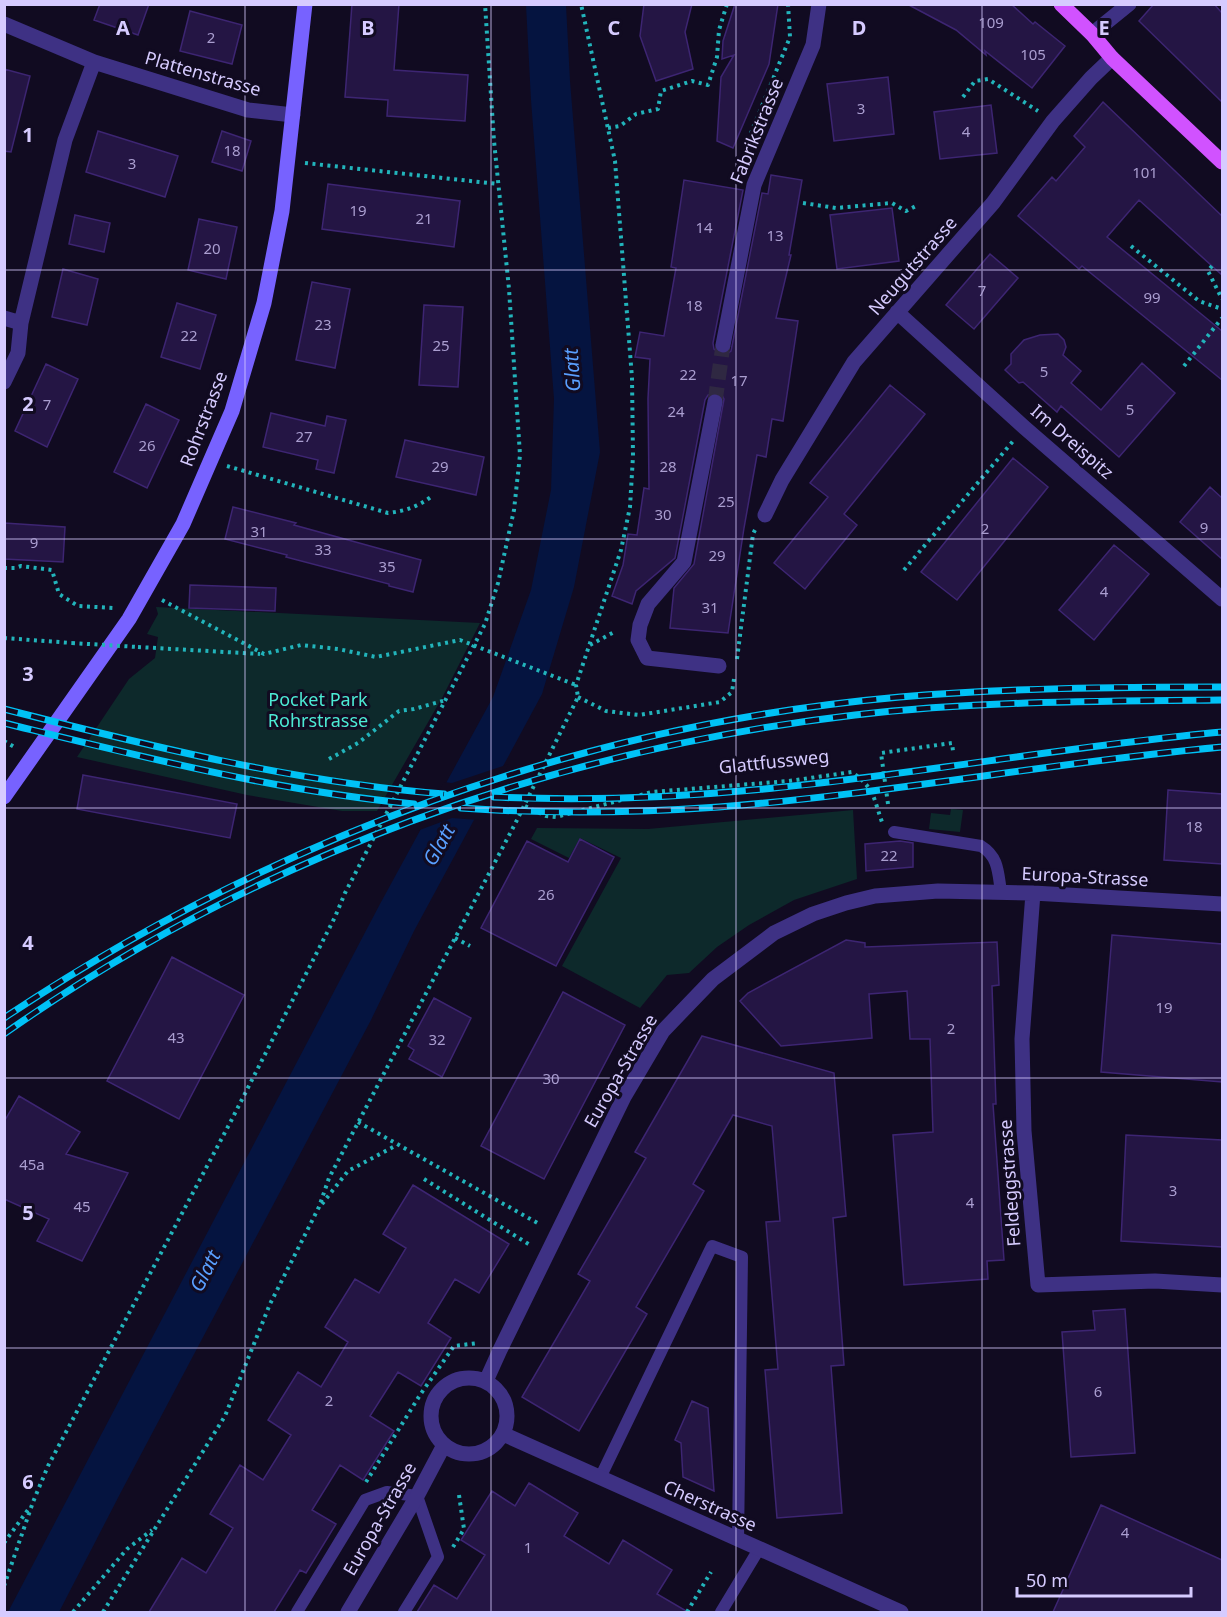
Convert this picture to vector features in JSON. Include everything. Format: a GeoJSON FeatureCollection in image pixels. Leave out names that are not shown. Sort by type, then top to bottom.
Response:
{"type":"FeatureCollection","features":[{"type":"Feature","properties":{"kind":"main road","name":"Rohrstrasse"},"geometry":{"type":"LineString","coordinates":[[4,797],[129,619],[183,524],[232,411],[264,303],[282,211],[305,4]]}},
{"type":"Feature","properties":{"kind":"main road"},"geometry":{"type":"LineString","coordinates":[[1061,4],[1092,34],[1112,58],[1222,162]]}},
{"type":"Feature","properties":{"kind":"street","name":"Fabrikstrasse"},"geometry":{"type":"LineString","coordinates":[[723,345],[754,185],[813,45],[819,4]]}},
{"type":"Feature","properties":{"kind":"street"},"geometry":{"type":"LineString","coordinates":[[1092,34],[1129,4]]}},
{"type":"Feature","properties":{"kind":"street","name":"Plattenstrasse"},"geometry":{"type":"LineString","coordinates":[[4,24],[94,62],[248,110],[293,115]]}},
{"type":"Feature","properties":{"kind":"street","name":"Neugutstrasse"},"geometry":{"type":"LineString","coordinates":[[765,515],[782,480],[854,362],[993,203],[1053,121],[1112,58]]}},
{"type":"Feature","properties":{"kind":"street"},"geometry":{"type":"LineString","coordinates":[[4,382],[18,353],[21,323],[65,140],[94,62]]}},
{"type":"Feature","properties":{"kind":"street","name":"Im Dreispitz"},"geometry":{"type":"LineString","coordinates":[[897,312],[1025,428],[1222,599]]}},
{"type":"Feature","properties":{"kind":"street"},"geometry":{"type":"LineString","coordinates":[[4,318],[21,323]]}},
{"type":"Feature","properties":{"kind":"street"},"geometry":{"type":"LineString","coordinates":[[715,402],[684,562],[648,604],[640,625],[638,640],[647,658],[719,666]]}},
{"type":"Feature","properties":{"kind":"street","name":"Europa-Strasse"},"geometry":{"type":"LineString","coordinates":[[486,1381],[624,1097],[663,1031],[713,979],[774,933],[813,914],[846,903],[874,897],[938,891],[1033,893],[1222,904]]}},
{"type":"Feature","properties":{"kind":"street","name":"Feldeggstrasse"},"geometry":{"type":"LineString","coordinates":[[1033,893],[1022,1039],[1024,1131],[1038,1284],[1155,1281],[1222,1285]]}},
{"type":"Feature","properties":{"kind":"street"},"geometry":{"type":"LineString","coordinates":[[468,1377],[486,1381],[504,1398],[507,1423],[502,1434],[487,1450],[476,1454],[454,1451],[436,1436],[430,1412],[434,1400],[441,1389],[450,1382],[468,1377]]}},
{"type":"Feature","properties":{"kind":"street","name":"Cherstrasse"},"geometry":{"type":"LineString","coordinates":[[502,1434],[901,1612]]}},
{"type":"Feature","properties":{"kind":"street","name":"Europa-Strasse"},"geometry":{"type":"LineString","coordinates":[[348,1612],[417,1496],[444,1445]]}},
{"type":"Feature","properties":{"kind":"lane"},"geometry":{"type":"LineString","coordinates":[[894,831],[981,846],[992,852],[1001,892]]}},
{"type":"Feature","properties":{"kind":"lane"},"geometry":{"type":"LineString","coordinates":[[600,1478],[712,1246],[742,1257],[738,1540]]}},
{"type":"Feature","properties":{"kind":"lane"},"geometry":{"type":"LineString","coordinates":[[297,1612],[365,1500],[387,1492],[417,1496],[438,1557],[404,1612]]}},
{"type":"Feature","properties":{"kind":"lane"},"geometry":{"type":"LineString","coordinates":[[720,1612],[759,1549]]}},
{"type":"Feature","properties":{"kind":"path"},"geometry":{"type":"LineString","coordinates":[[4,1586],[33,1502],[64,1436],[231,1122],[345,893],[485,624],[507,546],[514,510],[520,455],[509,289],[498,184],[485,4]]}},
{"type":"Feature","properties":{"kind":"path"},"geometry":{"type":"LineString","coordinates":[[320,1208],[329,1178],[525,806],[578,697],[576,685],[621,550],[630,507],[633,456],[632,378],[622,241],[615,161],[581,4]]}},
{"type":"Feature","properties":{"kind":"path"},"geometry":{"type":"LineString","coordinates":[[608,128],[620,126],[636,114],[658,109],[661,91],[692,81],[708,84],[717,57],[719,30],[727,4]]}},
{"type":"Feature","properties":{"kind":"path"},"geometry":{"type":"LineString","coordinates":[[749,153],[747,142],[790,37],[788,4]]}},
{"type":"Feature","properties":{"kind":"path"},"geometry":{"type":"LineString","coordinates":[[963,97],[975,81],[988,79],[1053,121]]}},
{"type":"Feature","properties":{"kind":"path"},"geometry":{"type":"LineString","coordinates":[[288,161],[498,184]]}},
{"type":"Feature","properties":{"kind":"path"},"geometry":{"type":"LineString","coordinates":[[802,203],[836,208],[892,202],[906,211],[916,206]]}},
{"type":"Feature","properties":{"kind":"path"},"geometry":{"type":"LineString","coordinates":[[1131,246],[1199,301],[1222,309]]}},
{"type":"Feature","properties":{"kind":"path"},"geometry":{"type":"LineString","coordinates":[[1212,266],[1208,272],[1222,299]]}},
{"type":"Feature","properties":{"kind":"path"},"geometry":{"type":"LineString","coordinates":[[1184,366],[1222,318]]}},
{"type":"Feature","properties":{"kind":"path"},"geometry":{"type":"LineString","coordinates":[[904,570],[1025,428]]}},
{"type":"Feature","properties":{"kind":"path"},"geometry":{"type":"LineString","coordinates":[[224,465],[388,513],[418,506],[431,497]]}},
{"type":"Feature","properties":{"kind":"path"},"geometry":{"type":"LineString","coordinates":[[736,668],[753,534],[765,515]]}},
{"type":"Feature","properties":{"kind":"path"},"geometry":{"type":"LineString","coordinates":[[4,568],[21,566],[52,570],[59,594],[78,606],[114,608]]}},
{"type":"Feature","properties":{"kind":"path"},"geometry":{"type":"LineString","coordinates":[[145,591],[264,654]]}},
{"type":"Feature","properties":{"kind":"path"},"geometry":{"type":"LineString","coordinates":[[589,646],[616,631]]}},
{"type":"Feature","properties":{"kind":"path"},"geometry":{"type":"LineString","coordinates":[[4,638],[264,654],[301,645],[338,649],[376,657],[460,640],[576,685]]}},
{"type":"Feature","properties":{"kind":"path"},"geometry":{"type":"LineString","coordinates":[[578,697],[606,711],[639,715],[720,702],[732,692],[735,676]]}},
{"type":"Feature","properties":{"kind":"path"},"geometry":{"type":"LineString","coordinates":[[329,759],[358,743],[399,711],[447,700]]}},
{"type":"Feature","properties":{"kind":"path"},"geometry":{"type":"LineString","coordinates":[[4,741],[16,748]]}},
{"type":"Feature","properties":{"kind":"path"},"geometry":{"type":"LineString","coordinates":[[888,804],[881,753],[952,743],[953,751]]}},
{"type":"Feature","properties":{"kind":"path","name":"Glattfussweg"},"geometry":{"type":"LineString","coordinates":[[525,806],[546,816],[556,817],[652,792],[789,781],[852,772],[865,781],[872,790],[882,822],[894,831]]}},
{"type":"Feature","properties":{"kind":"path"},"geometry":{"type":"LineString","coordinates":[[455,938],[470,946]]}},
{"type":"Feature","properties":{"kind":"path"},"geometry":{"type":"LineString","coordinates":[[358,1122],[557,1234]]}},
{"type":"Feature","properties":{"kind":"path"},"geometry":{"type":"LineString","coordinates":[[103,1612],[225,1416],[270,1304],[320,1208],[348,1171],[398,1144]]}},
{"type":"Feature","properties":{"kind":"path"},"geometry":{"type":"LineString","coordinates":[[424,1179],[530,1245]]}},
{"type":"Feature","properties":{"kind":"path"},"geometry":{"type":"LineString","coordinates":[[363,1487],[420,1395],[454,1346],[478,1343]]}},
{"type":"Feature","properties":{"kind":"path"},"geometry":{"type":"LineString","coordinates":[[4,1543],[33,1502]]}},
{"type":"Feature","properties":{"kind":"path"},"geometry":{"type":"LineString","coordinates":[[73,1612],[126,1550],[155,1527]]}},
{"type":"Feature","properties":{"kind":"path"},"geometry":{"type":"LineString","coordinates":[[687,1612],[711,1572]]}},
{"type":"Feature","properties":{"kind":"green space","name":"Pocket Park Rohrstrasse"},"geometry":{"type":"Polygon","coordinates":[[[156,607],[480,623],[442,698],[377,811],[342,811],[247,795],[77,757],[129,679],[155,658],[158,637],[147,634],[158,614],[156,607]]]}},
{"type":"Feature","properties":{"kind":"green space"},"geometry":{"type":"Polygon","coordinates":[[[951,809],[963,810],[960,832],[929,829],[931,813],[950,815],[951,809]]]}},
{"type":"Feature","properties":{"kind":"green space"},"geometry":{"type":"Polygon","coordinates":[[[853,810],[857,879],[794,900],[749,925],[717,947],[689,973],[667,975],[640,1008],[562,966],[621,858],[580,838],[569,858],[531,839],[537,828],[648,829],[853,810]]]}},
{"type":"Feature","properties":{"kind":"water","name":"Glatt"},"geometry":{"type":"Polygon","coordinates":[[[526,5],[566,5],[600,452],[574,587],[542,694],[414,931],[371,1020],[59,1612],[8,1612],[380,904],[493,697],[531,590],[551,490],[554,399],[526,5]]]}},
{"type":"Feature","properties":{"kind":"pier"},"geometry":{"type":"Polygon","coordinates":[[[509,764],[478,820],[452,818],[417,831],[444,782],[452,783],[509,764]]]}},
{"type":"Feature","properties":{"kind":"building"},"geometry":{"type":"Polygon","coordinates":[[[100,4],[149,4],[138,35],[94,20],[100,4]]]}},
{"type":"Feature","properties":{"kind":"building"},"geometry":{"type":"Polygon","coordinates":[[[352,4],[399,4],[394,70],[468,75],[465,121],[387,116],[388,100],[345,97],[352,4]]]}},
{"type":"Feature","properties":{"kind":"building"},"geometry":{"type":"Polygon","coordinates":[[[644,4],[692,4],[685,32],[693,69],[656,81],[640,36],[644,4]]]}},
{"type":"Feature","properties":{"kind":"building"},"geometry":{"type":"Polygon","coordinates":[[[735,4],[778,4],[769,64],[733,148],[717,141],[721,77],[734,55],[722,59],[723,41],[735,4]]]}},
{"type":"Feature","properties":{"kind":"building"},"geometry":{"type":"Polygon","coordinates":[[[907,4],[1011,4],[1033,24],[1035,22],[1065,46],[1032,88],[956,30],[907,4]]]}},
{"type":"Feature","properties":{"kind":"building"},"geometry":{"type":"Polygon","coordinates":[[[1154,4],[1214,4],[1222,13],[1222,102],[1139,21],[1154,4]]]}},
{"type":"Feature","properties":{"kind":"building"},"geometry":{"type":"Polygon","coordinates":[[[190,11],[242,25],[232,64],[180,51],[190,11]]]}},
{"type":"Feature","properties":{"kind":"building"},"geometry":{"type":"Polygon","coordinates":[[[4,69],[30,76],[11,152],[4,151],[4,69]]]}},
{"type":"Feature","properties":{"kind":"building"},"geometry":{"type":"Polygon","coordinates":[[[888,77],[894,134],[834,141],[827,84],[888,77]]]}},
{"type":"Feature","properties":{"kind":"building"},"geometry":{"type":"Polygon","coordinates":[[[1103,102],[1222,216],[1222,275],[1139,200],[1107,237],[1222,331],[1222,380],[1082,266],[1079,269],[1018,216],[1052,177],[1056,181],[1085,147],[1074,136],[1103,102]]]}},
{"type":"Feature","properties":{"kind":"building"},"geometry":{"type":"Polygon","coordinates":[[[991,105],[997,153],[940,159],[934,112],[991,105]]]}},
{"type":"Feature","properties":{"kind":"building"},"geometry":{"type":"Polygon","coordinates":[[[98,131],[178,156],[165,197],[86,172],[98,131]]]}},
{"type":"Feature","properties":{"kind":"building"},"geometry":{"type":"Polygon","coordinates":[[[222,131],[251,141],[242,171],[212,162],[222,131]]]}},
{"type":"Feature","properties":{"kind":"building"},"geometry":{"type":"Polygon","coordinates":[[[771,175],[802,180],[789,255],[791,255],[776,318],[798,321],[783,421],[772,419],[766,457],[757,455],[728,633],[670,628],[674,588],[694,564],[724,399],[716,392],[708,395],[705,400],[675,558],[636,591],[632,604],[612,596],[623,565],[628,534],[637,535],[644,488],[649,489],[650,359],[635,357],[640,332],[664,336],[676,268],[671,267],[684,180],[743,190],[713,343],[714,349],[721,354],[731,351],[762,193],[768,194],[771,175]]]}},
{"type":"Feature","properties":{"kind":"building"},"geometry":{"type":"Polygon","coordinates":[[[328,184],[460,201],[454,247],[322,229],[328,184]]]}},
{"type":"Feature","properties":{"kind":"building"},"geometry":{"type":"Polygon","coordinates":[[[892,208],[899,261],[837,269],[830,215],[892,208]]]}},
{"type":"Feature","properties":{"kind":"building"},"geometry":{"type":"Polygon","coordinates":[[[75,215],[110,223],[104,252],[69,244],[75,215]]]}},
{"type":"Feature","properties":{"kind":"building"},"geometry":{"type":"Polygon","coordinates":[[[199,219],[237,227],[226,279],[188,270],[199,219]]]}},
{"type":"Feature","properties":{"kind":"building"},"geometry":{"type":"Polygon","coordinates":[[[990,254],[1018,278],[974,329],[946,305],[990,254]]]}},
{"type":"Feature","properties":{"kind":"building"},"geometry":{"type":"Polygon","coordinates":[[[63,269],[98,279],[87,325],[52,317],[63,269]]]}},
{"type":"Feature","properties":{"kind":"building"},"geometry":{"type":"Polygon","coordinates":[[[312,282],[350,289],[335,368],[296,360],[312,282]]]}},
{"type":"Feature","properties":{"kind":"building"},"geometry":{"type":"Polygon","coordinates":[[[177,303],[216,315],[200,369],[161,357],[177,303]]]}},
{"type":"Feature","properties":{"kind":"building"},"geometry":{"type":"Polygon","coordinates":[[[424,305],[463,307],[458,387],[419,385],[424,305]]]}},
{"type":"Feature","properties":{"kind":"building"},"geometry":{"type":"Polygon","coordinates":[[[1058,334],[1064,340],[1066,347],[1063,355],[1081,371],[1071,383],[1101,410],[1142,363],[1175,393],[1119,457],[1061,406],[1057,412],[1023,382],[1019,383],[1005,370],[1011,364],[1011,354],[1024,340],[1040,335],[1058,334]]]}},
{"type":"Feature","properties":{"kind":"building"},"geometry":{"type":"Polygon","coordinates":[[[46,364],[78,379],[47,447],[15,431],[46,364]]]}},
{"type":"Feature","properties":{"kind":"building"},"geometry":{"type":"Polygon","coordinates":[[[890,385],[925,414],[844,514],[857,525],[805,589],[774,563],[828,497],[810,483],[890,385]]]}},
{"type":"Feature","properties":{"kind":"building"},"geometry":{"type":"Polygon","coordinates":[[[146,404],[179,420],[147,488],[114,472],[146,404]]]}},
{"type":"Feature","properties":{"kind":"building"},"geometry":{"type":"Polygon","coordinates":[[[271,413],[325,426],[327,416],[346,420],[334,473],[316,469],[318,460],[263,447],[271,413]]]}},
{"type":"Feature","properties":{"kind":"building"},"geometry":{"type":"Polygon","coordinates":[[[405,440],[484,457],[476,495],[396,477],[405,440]]]}},
{"type":"Feature","properties":{"kind":"building"},"geometry":{"type":"Polygon","coordinates":[[[1013,458],[1048,487],[957,600],[921,572],[1013,458]]]}},
{"type":"Feature","properties":{"kind":"building"},"geometry":{"type":"Polygon","coordinates":[[[1210,487],[1222,498],[1222,559],[1180,522],[1210,487]]]}},
{"type":"Feature","properties":{"kind":"building"},"geometry":{"type":"Polygon","coordinates":[[[233,507],[421,560],[413,592],[225,539],[233,507]]]}},
{"type":"Feature","properties":{"kind":"building"},"geometry":{"type":"Polygon","coordinates":[[[4,523],[65,527],[63,562],[4,559],[4,523]]]}},
{"type":"Feature","properties":{"kind":"building"},"geometry":{"type":"Polygon","coordinates":[[[1114,545],[1149,574],[1094,640],[1059,610],[1114,545]]]}},
{"type":"Feature","properties":{"kind":"building"},"geometry":{"type":"Polygon","coordinates":[[[190,585],[276,588],[275,611],[189,608],[190,585]]]}},
{"type":"Feature","properties":{"kind":"building"},"geometry":{"type":"Polygon","coordinates":[[[83,775],[237,804],[230,838],[77,809],[83,775]]]}},
{"type":"Feature","properties":{"kind":"building"},"geometry":{"type":"Polygon","coordinates":[[[1168,790],[1222,794],[1222,864],[1164,860],[1168,790]]]}},
{"type":"Feature","properties":{"kind":"building"},"geometry":{"type":"Polygon","coordinates":[[[580,839],[614,857],[556,966],[481,928],[527,841],[568,862],[580,839]]]}},
{"type":"Feature","properties":{"kind":"building"},"geometry":{"type":"Polygon","coordinates":[[[900,841],[913,843],[913,867],[866,871],[865,844],[900,841]]]}},
{"type":"Feature","properties":{"kind":"building"},"geometry":{"type":"Polygon","coordinates":[[[1112,935],[1222,944],[1222,1082],[1101,1072],[1112,935]]]}},
{"type":"Feature","properties":{"kind":"building"},"geometry":{"type":"Polygon","coordinates":[[[846,940],[865,943],[865,947],[997,942],[999,985],[992,986],[996,1104],[993,1104],[1004,1260],[987,1261],[988,1279],[904,1285],[893,1135],[933,1132],[930,1039],[910,1039],[907,991],[869,994],[872,1038],[781,1046],[740,1001],[748,993],[846,940]]]}},
{"type":"Feature","properties":{"kind":"building"},"geometry":{"type":"Polygon","coordinates":[[[172,957],[244,995],[179,1119],[107,1081],[172,957]]]}},
{"type":"Feature","properties":{"kind":"building"},"geometry":{"type":"Polygon","coordinates":[[[563,992],[625,1025],[544,1179],[481,1146],[563,992]]]}},
{"type":"Feature","properties":{"kind":"building"},"geometry":{"type":"Polygon","coordinates":[[[434,998],[471,1018],[442,1077],[409,1059],[414,1050],[408,1046],[434,998]]]}},
{"type":"Feature","properties":{"kind":"building"},"geometry":{"type":"Polygon","coordinates":[[[702,1036],[834,1073],[846,1216],[833,1218],[844,1365],[831,1366],[842,1513],[777,1518],[765,1370],[778,1369],[766,1222],[780,1221],[772,1126],[733,1115],[693,1184],[704,1191],[636,1307],[647,1314],[579,1431],[522,1397],[590,1281],[578,1274],[646,1158],[635,1152],[702,1036]]]}},
{"type":"Feature","properties":{"kind":"building"},"geometry":{"type":"Polygon","coordinates":[[[19,1096],[80,1132],[66,1154],[128,1173],[82,1261],[37,1241],[49,1219],[4,1199],[4,1122],[19,1096]]]}},
{"type":"Feature","properties":{"kind":"building"},"geometry":{"type":"Polygon","coordinates":[[[1126,1135],[1222,1140],[1222,1247],[1121,1241],[1126,1135]]]}},
{"type":"Feature","properties":{"kind":"building"},"geometry":{"type":"Polygon","coordinates":[[[413,1185],[509,1244],[479,1293],[455,1279],[428,1323],[451,1338],[421,1386],[398,1372],[370,1416],[394,1431],[363,1480],[340,1465],[312,1510],[336,1524],[306,1573],[300,1570],[274,1612],[149,1612],[182,1558],[206,1573],[233,1528],[210,1514],[240,1465],[263,1480],[291,1435],[268,1420],[298,1372],[321,1387],[348,1342],[325,1327],[355,1279],[379,1293],[406,1248],[383,1234],[413,1185]]]}},
{"type":"Feature","properties":{"kind":"building"},"geometry":{"type":"Polygon","coordinates":[[[1125,1309],[1135,1453],[1071,1457],[1062,1332],[1095,1330],[1093,1311],[1125,1309]]]}},
{"type":"Feature","properties":{"kind":"building"},"geometry":{"type":"Polygon","coordinates":[[[692,1401],[708,1408],[714,1491],[683,1477],[681,1443],[675,1440],[692,1401]]]}},
{"type":"Feature","properties":{"kind":"building"},"geometry":{"type":"Polygon","coordinates":[[[529,1483],[578,1513],[564,1536],[609,1564],[623,1540],[672,1570],[657,1594],[688,1612],[417,1612],[434,1585],[457,1599],[485,1555],[461,1540],[492,1491],[515,1506],[529,1483]]]}},
{"type":"Feature","properties":{"kind":"building"},"geometry":{"type":"Polygon","coordinates":[[[1101,1505],[1222,1560],[1222,1612],[1053,1612],[1101,1505]]]}},
{"type":"Feature","properties":{"kind":"tunnel"},"geometry":{"type":"LineString","coordinates":[[715,402],[723,345]]}},
{"type":"Feature","properties":{"kind":"railway"},"geometry":{"type":"LineString","coordinates":[[4,1018],[106,954],[212,896],[321,845],[432,801],[546,764],[662,734],[780,711],[900,697],[1061,689],[1222,687]]}},
{"type":"Feature","properties":{"kind":"railway"},"geometry":{"type":"LineString","coordinates":[[4,1034],[100,971],[200,915],[303,865],[410,822],[519,785],[630,755],[742,732],[855,715],[993,704],[1222,700]]}},
{"type":"Feature","properties":{"kind":"railway"},"geometry":{"type":"LineString","coordinates":[[4,709],[167,749],[277,772],[444,794]]}},
{"type":"Feature","properties":{"kind":"railway"},"geometry":{"type":"LineString","coordinates":[[4,723],[208,771],[310,790],[414,804]]}},
{"type":"Feature","properties":{"kind":"railway"},"geometry":{"type":"LineString","coordinates":[[494,797],[624,798],[753,790],[1222,732]]}},
{"type":"Feature","properties":{"kind":"railway"},"geometry":{"type":"LineString","coordinates":[[461,808],[590,812],[719,807],[845,794],[1159,753],[1222,747]]}}]}
